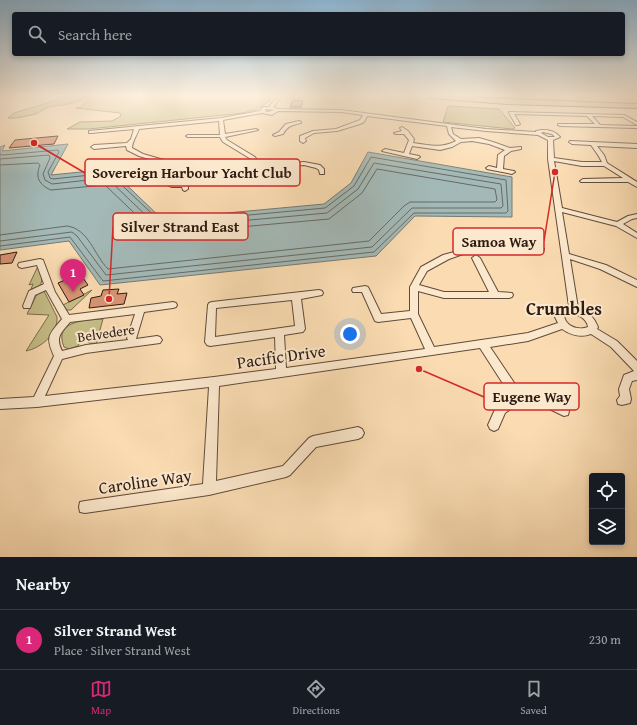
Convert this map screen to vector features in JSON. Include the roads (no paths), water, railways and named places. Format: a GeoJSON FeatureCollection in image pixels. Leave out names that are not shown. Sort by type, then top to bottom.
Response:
{"type":"FeatureCollection","features":[{"type":"Feature","properties":{"kind":"street"},"geometry":{"type":"LineString","coordinates":[[91,132],[108,129],[190,122]]}},
{"type":"Feature","properties":{"kind":"street"},"geometry":{"type":"LineString","coordinates":[[221,122],[225,141],[253,158],[256,163]]}},
{"type":"Feature","properties":{"kind":"street"},"geometry":{"type":"LineString","coordinates":[[274,135],[281,133],[286,125],[300,124],[299,122]]}},
{"type":"Feature","properties":{"kind":"street"},"geometry":{"type":"LineString","coordinates":[[295,137],[302,139],[312,132],[337,130],[360,122]]}},
{"type":"Feature","properties":{"kind":"street"},"geometry":{"type":"LineString","coordinates":[[426,122],[552,136],[561,130],[560,125],[557,122]]}},
{"type":"Feature","properties":{"kind":"street"},"geometry":{"type":"LineString","coordinates":[[595,122],[599,126]]}},
{"type":"Feature","properties":{"kind":"street"},"geometry":{"type":"LineString","coordinates":[[449,125],[448,131],[450,134],[460,141]]}},
{"type":"Feature","properties":{"kind":"street"},"geometry":{"type":"LineString","coordinates":[[560,125],[637,126]]}},
{"type":"Feature","properties":{"kind":"street"},"geometry":{"type":"LineString","coordinates":[[94,147],[129,144],[133,139],[137,127]]}},
{"type":"Feature","properties":{"kind":"street"},"geometry":{"type":"LineString","coordinates":[[306,128],[312,132]]}},
{"type":"Feature","properties":{"kind":"street"},"geometry":{"type":"LineString","coordinates":[[188,136],[223,136],[248,130],[256,130]]}},
{"type":"Feature","properties":{"kind":"street"},"geometry":{"type":"LineString","coordinates":[[396,133],[404,130],[412,140],[406,154]]}},
{"type":"Feature","properties":{"kind":"street"},"geometry":{"type":"LineString","coordinates":[[552,136],[551,159],[567,256],[574,310]]}},
{"type":"Feature","properties":{"kind":"street"},"geometry":{"type":"LineString","coordinates":[[411,144],[440,148],[450,146],[460,141],[481,141],[498,145],[508,150]]}},
{"type":"Feature","properties":{"kind":"street"},"geometry":{"type":"LineString","coordinates":[[572,142],[637,146]]}},
{"type":"Feature","properties":{"kind":"street"},"geometry":{"type":"LineString","coordinates":[[129,144],[129,148],[133,151],[162,161]]}},
{"type":"Feature","properties":{"kind":"street"},"geometry":{"type":"LineString","coordinates":[[593,144],[601,155],[605,164],[637,185]]}},
{"type":"Feature","properties":{"kind":"street"},"geometry":{"type":"LineString","coordinates":[[500,170],[501,155],[508,150],[519,148]]}},
{"type":"Feature","properties":{"kind":"street"},"geometry":{"type":"LineString","coordinates":[[385,151],[417,156]]}},
{"type":"Feature","properties":{"kind":"street"},"geometry":{"type":"LineString","coordinates":[[148,163],[156,159]]}},
{"type":"Feature","properties":{"kind":"street"},"geometry":{"type":"LineString","coordinates":[[551,159],[582,164],[605,164]]}},
{"type":"Feature","properties":{"kind":"street"},"geometry":{"type":"LineString","coordinates":[[166,183],[185,187],[200,176],[220,168],[247,168],[256,163],[261,164],[264,167],[310,164],[321,168],[322,173]]}},
{"type":"Feature","properties":{"kind":"street"},"geometry":{"type":"LineString","coordinates":[[247,168],[256,175],[264,167]]}},
{"type":"Feature","properties":{"kind":"street"},"geometry":{"type":"LineString","coordinates":[[489,168],[512,172]]}},
{"type":"Feature","properties":{"kind":"street"},"geometry":{"type":"LineString","coordinates":[[545,174],[554,176]]}},
{"type":"Feature","properties":{"kind":"street"},"geometry":{"type":"LineString","coordinates":[[583,181],[629,180]]}},
{"type":"Feature","properties":{"kind":"street"},"geometry":{"type":"LineString","coordinates":[[559,209],[618,224],[637,236]]}},
{"type":"Feature","properties":{"kind":"street"},"geometry":{"type":"LineString","coordinates":[[618,224],[630,217],[637,216]]}},
{"type":"Feature","properties":{"kind":"street"},"geometry":{"type":"LineString","coordinates":[[431,352],[414,314],[414,287],[424,269],[438,260],[457,253],[484,248],[518,245],[540,249]]}},
{"type":"Feature","properties":{"kind":"street"},"geometry":{"type":"LineString","coordinates":[[567,256],[592,262],[617,272],[637,284]]}},
{"type":"Feature","properties":{"kind":"street"},"geometry":{"type":"LineString","coordinates":[[476,258],[495,295]]}},
{"type":"Feature","properties":{"kind":"street"},"geometry":{"type":"LineString","coordinates":[[22,265],[40,262],[55,302],[67,319]]}},
{"type":"Feature","properties":{"kind":"street"},"geometry":{"type":"LineString","coordinates":[[27,306],[32,293],[48,286]]}},
{"type":"Feature","properties":{"kind":"street"},"geometry":{"type":"LineString","coordinates":[[414,287],[444,295],[510,295]]}},
{"type":"Feature","properties":{"kind":"street"},"geometry":{"type":"LineString","coordinates":[[356,290],[365,289],[378,318],[414,314]]}},
{"type":"Feature","properties":{"kind":"street"},"geometry":{"type":"LineString","coordinates":[[296,296],[300,328],[210,342],[212,305],[319,293]]}},
{"type":"Feature","properties":{"kind":"street"},"geometry":{"type":"LineString","coordinates":[[37,402],[59,356],[53,343],[55,334],[67,319],[173,305]]}},
{"type":"Feature","properties":{"kind":"street"},"geometry":{"type":"LineString","coordinates":[[568,309],[574,310],[589,319],[592,327],[591,330],[586,333],[576,332],[564,325],[560,320],[560,312],[568,309]]}},
{"type":"Feature","properties":{"kind":"street"},"geometry":{"type":"LineString","coordinates":[[132,338],[140,310]]}},
{"type":"Feature","properties":{"kind":"street","name":"Pacific Drive"},"geometry":{"type":"LineString","coordinates":[[0,404],[37,402],[214,382],[483,345],[528,337],[564,325]]}},
{"type":"Feature","properties":{"kind":"street"},"geometry":{"type":"LineString","coordinates":[[591,330],[614,344],[637,368]]}},
{"type":"Feature","properties":{"kind":"street"},"geometry":{"type":"LineString","coordinates":[[279,332],[281,372]]}},
{"type":"Feature","properties":{"kind":"street","name":"Belvedere"},"geometry":{"type":"LineString","coordinates":[[59,356],[86,349],[157,340]]}},
{"type":"Feature","properties":{"kind":"street"},"geometry":{"type":"LineString","coordinates":[[483,345],[518,398]]}},
{"type":"Feature","properties":{"kind":"street"},"geometry":{"type":"LineString","coordinates":[[622,400],[626,399],[624,390],[628,378],[637,375]]}},
{"type":"Feature","properties":{"kind":"street","name":"Caroline Way"},"geometry":{"type":"LineString","coordinates":[[209,489],[214,382]]}},
{"type":"Feature","properties":{"kind":"street"},"geometry":{"type":"LineString","coordinates":[[494,425],[501,409],[518,398],[538,398],[564,411]]}},
{"type":"Feature","properties":{"kind":"street","name":"Caroline Way"},"geometry":{"type":"LineString","coordinates":[[85,507],[209,489],[286,471],[313,442],[358,432]]}},
{"type":"Feature","properties":{"kind":"water"},"geometry":{"type":"Polygon","coordinates":[[[68,144],[51,175],[110,169],[162,219],[324,204],[351,183],[368,152],[512,177],[512,217],[415,216],[376,256],[100,285],[69,241],[0,250],[0,147],[5,145],[2,151],[68,144]]]}},
{"type":"Feature","properties":{"kind":"place","name":"Sovereign Harbour Yacht Club"},"geometry":{"type":"Point","coordinates":[34,143]}},
{"type":"Feature","properties":{"kind":"place","name":"Samoa Way"},"geometry":{"type":"Point","coordinates":[555,172]}},
{"type":"Feature","properties":{"kind":"place","name":"Silver Strand West"},"geometry":{"type":"Point","coordinates":[73,292]}},
{"type":"Feature","properties":{"kind":"place","name":"Silver Strand East"},"geometry":{"type":"Point","coordinates":[109,299]}},
{"type":"Feature","properties":{"kind":"place","name":"Eugene Way"},"geometry":{"type":"Point","coordinates":[419,369]}},
{"type":"Feature","properties":{"kind":"district","name":"Crumbles"},"geometry":{"type":"Point","coordinates":[564,308]}}]}
